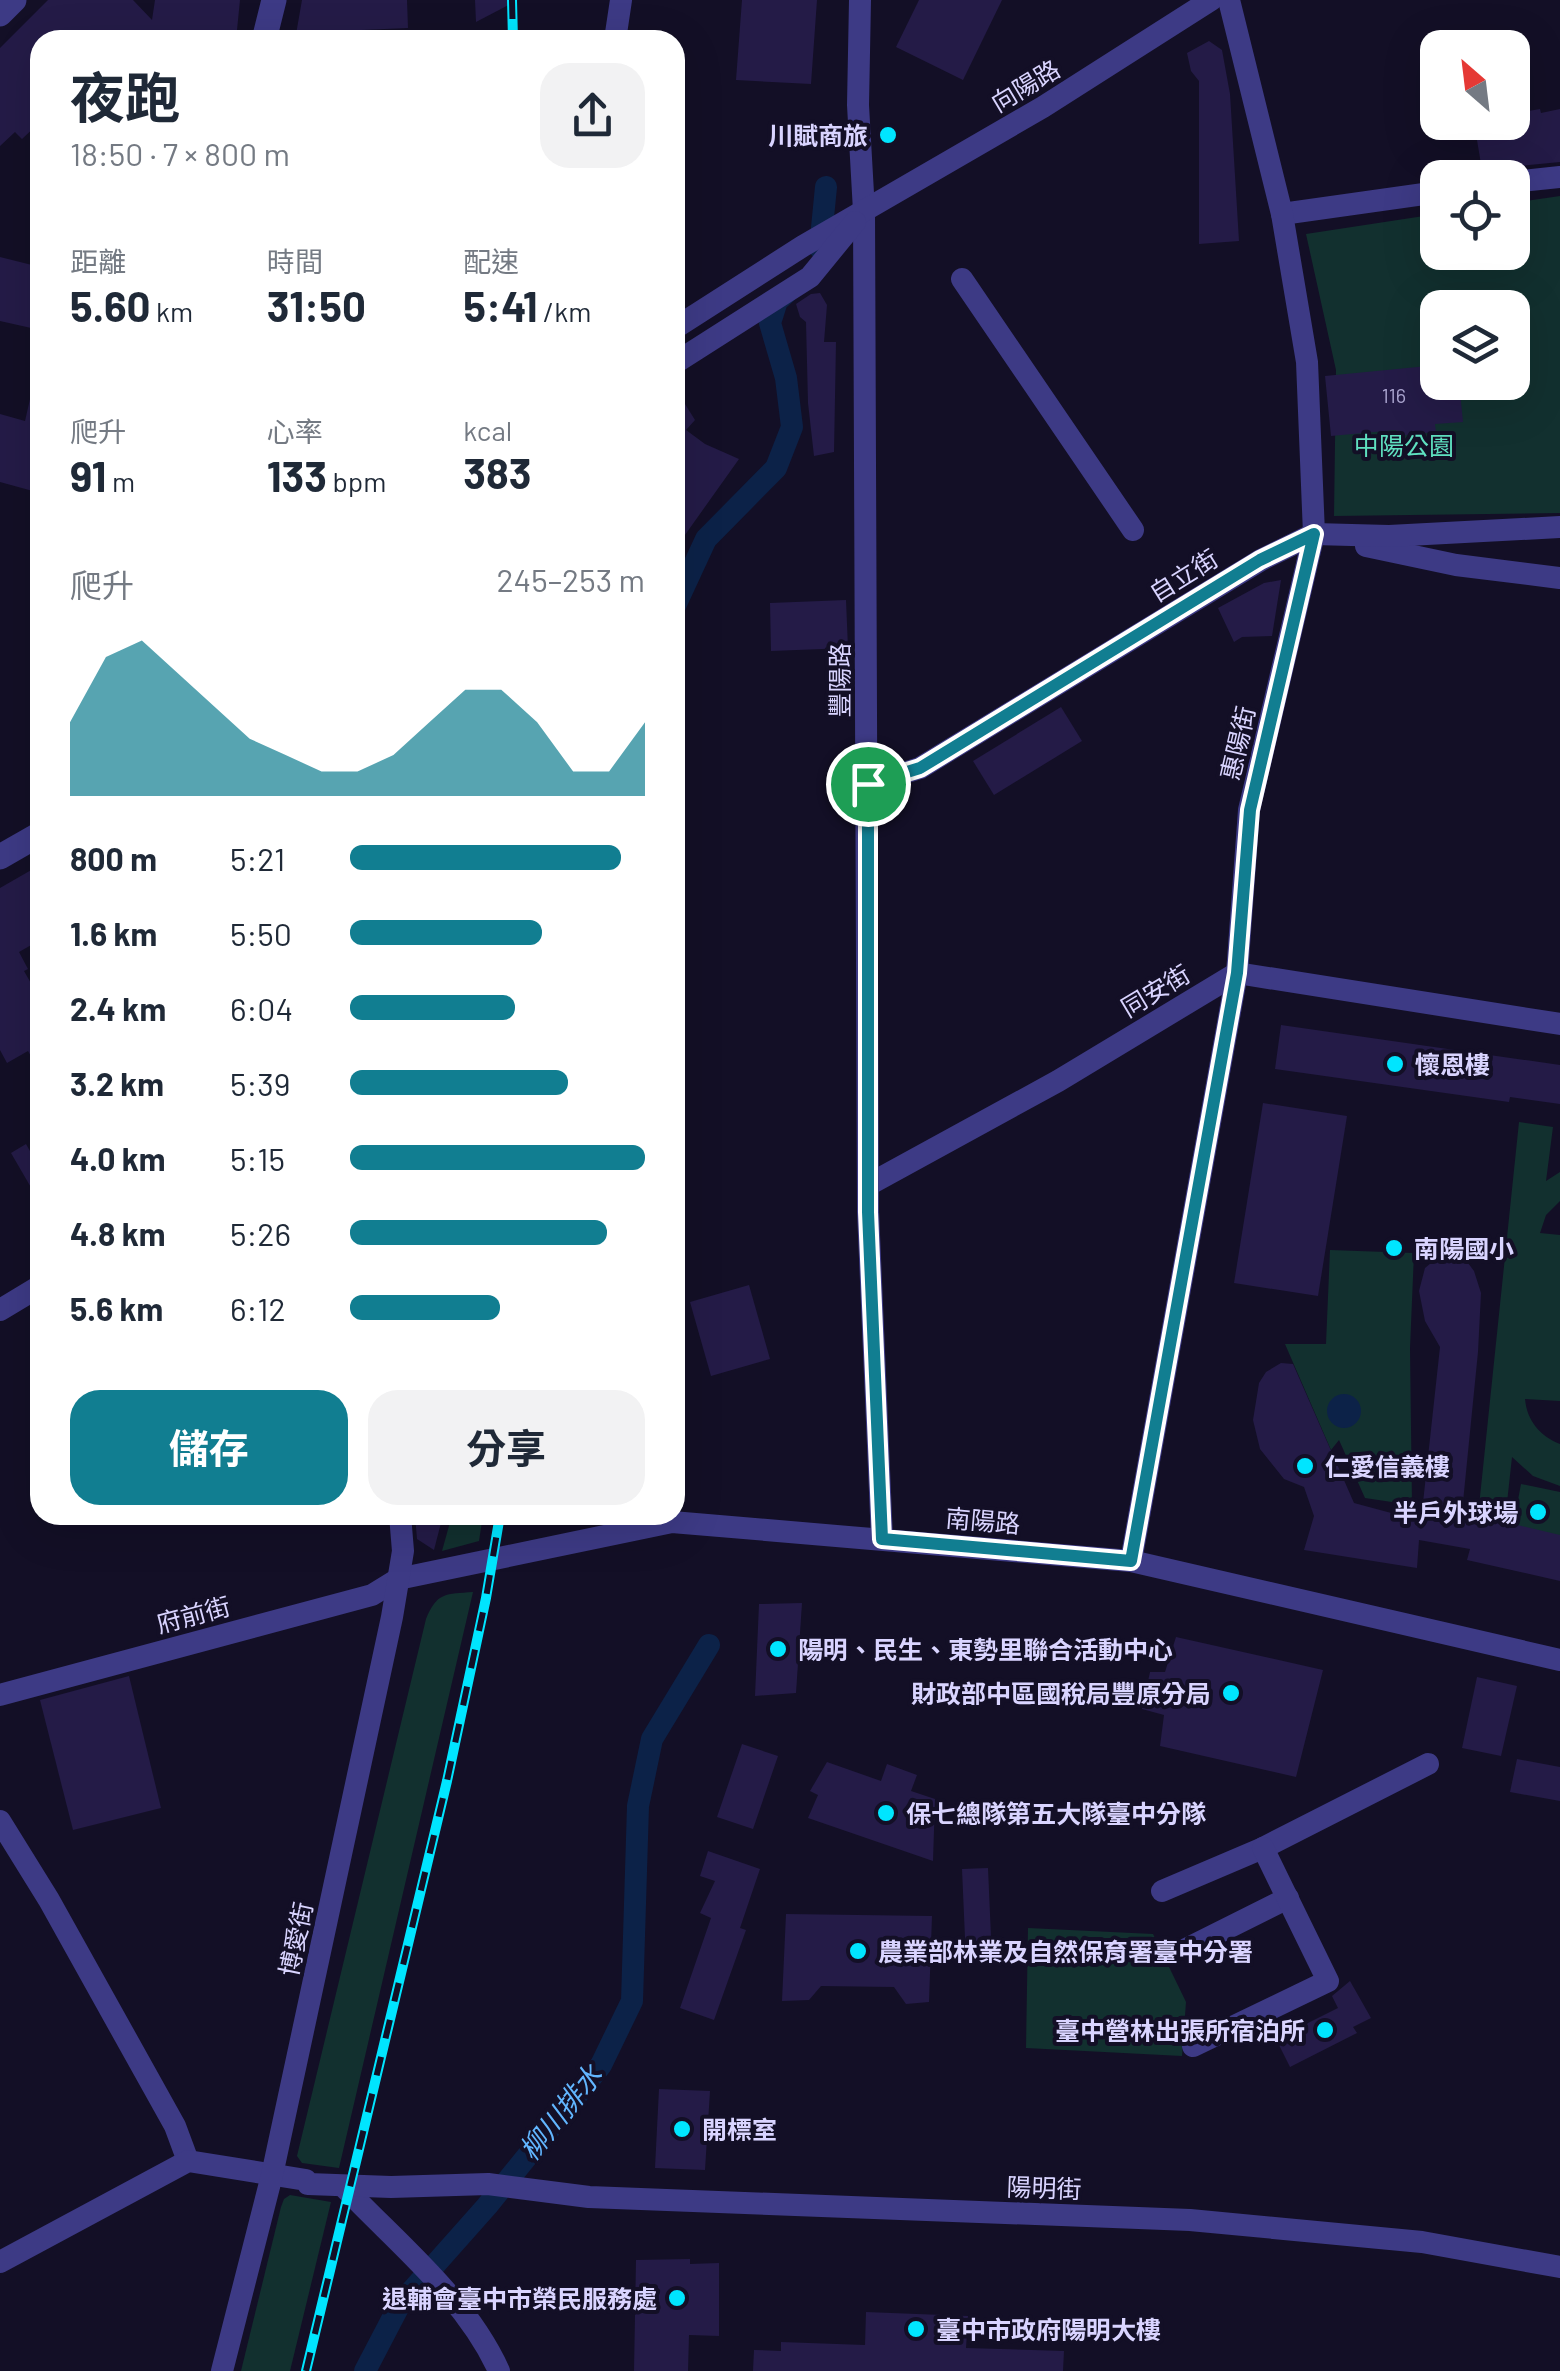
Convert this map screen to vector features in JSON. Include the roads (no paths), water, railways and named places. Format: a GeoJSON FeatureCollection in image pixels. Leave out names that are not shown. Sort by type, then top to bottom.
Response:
{"type":"FeatureCollection","features":[{"type":"Feature","properties":{"kind":"street"},"geometry":{"type":"LineString","coordinates":[[0,14],[14,0]]}},
{"type":"Feature","properties":{"kind":"street"},"geometry":{"type":"LineString","coordinates":[[266,30],[274,0]]}},
{"type":"Feature","properties":{"kind":"street"},"geometry":{"type":"LineString","coordinates":[[616,30],[621,0]]}},
{"type":"Feature","properties":{"kind":"street","name":"豐陽路"},"geometry":{"type":"LineString","coordinates":[[860,0],[868,1185],[882,1539]]}},
{"type":"Feature","properties":{"kind":"street","name":"向陽路"},"geometry":{"type":"LineString","coordinates":[[685,321],[803,246],[1043,107],[1211,0]]}},
{"type":"Feature","properties":{"kind":"street","name":"惠陽街"},"geometry":{"type":"LineString","coordinates":[[1131,1561],[1237,973],[1250,810],[1314,534],[1307,362],[1282,214],[1229,0]]}},
{"type":"Feature","properties":{"kind":"street"},"geometry":{"type":"LineString","coordinates":[[1530,180],[1560,177]]}},
{"type":"Feature","properties":{"kind":"street"},"geometry":{"type":"LineString","coordinates":[[1282,214],[1420,195]]}},
{"type":"Feature","properties":{"kind":"street","name":"向陽路"},"geometry":{"type":"LineString","coordinates":[[685,356],[810,276],[864,211]]}},
{"type":"Feature","properties":{"kind":"street"},"geometry":{"type":"LineString","coordinates":[[962,279],[1133,530]]}},
{"type":"Feature","properties":{"kind":"street","name":"自立街"},"geometry":{"type":"LineString","coordinates":[[868,784],[920,768],[1260,560],[1314,534],[1390,536],[1560,527]]}},
{"type":"Feature","properties":{"kind":"street"},"geometry":{"type":"LineString","coordinates":[[1314,534],[1456,564],[1560,578]]}},
{"type":"Feature","properties":{"kind":"street"},"geometry":{"type":"LineString","coordinates":[[0,857],[30,840]]}},
{"type":"Feature","properties":{"kind":"street"},"geometry":{"type":"LineString","coordinates":[[1237,973],[1560,1024]]}},
{"type":"Feature","properties":{"kind":"street","name":"同安街"},"geometry":{"type":"LineString","coordinates":[[868,1185],[1058,1081],[1237,973]]}},
{"type":"Feature","properties":{"kind":"street"},"geometry":{"type":"LineString","coordinates":[[0,1310],[30,1292]]}},
{"type":"Feature","properties":{"kind":"street","name":"南陽路"},"geometry":{"type":"LineString","coordinates":[[685,1523],[1131,1561],[1560,1660]]}},
{"type":"Feature","properties":{"kind":"street","name":"博愛街"},"geometry":{"type":"LineString","coordinates":[[222,2371],[272,2175],[392,1618],[403,1551],[401,1525]]}},
{"type":"Feature","properties":{"kind":"street","name":"南陽路"},"geometry":{"type":"LineString","coordinates":[[398,1580],[658,1525]]}},
{"type":"Feature","properties":{"kind":"street","name":"府前街"},"geometry":{"type":"LineString","coordinates":[[0,1695],[372,1595],[398,1580]]}},
{"type":"Feature","properties":{"kind":"street"},"geometry":{"type":"LineString","coordinates":[[1162,1891],[1264,1848],[1428,1764]]}},
{"type":"Feature","properties":{"kind":"street"},"geometry":{"type":"LineString","coordinates":[[0,1821],[176,2126],[188,2160]]}},
{"type":"Feature","properties":{"kind":"street"},"geometry":{"type":"LineString","coordinates":[[1194,2046],[1328,1981],[1264,1848]]}},
{"type":"Feature","properties":{"kind":"street"},"geometry":{"type":"LineString","coordinates":[[1186,1949],[1288,1898]]}},
{"type":"Feature","properties":{"kind":"street"},"geometry":{"type":"LineString","coordinates":[[0,2262],[188,2160],[306,2180],[308,2184],[344,2187],[442,2288],[472,2324],[498,2371]]}},
{"type":"Feature","properties":{"kind":"street","name":"陽明街"},"geometry":{"type":"LineString","coordinates":[[344,2187],[488,2184],[608,2198],[1190,2220],[1422,2242],[1560,2266]]}},
{"type":"Feature","properties":{"kind":"water"},"geometry":{"type":"Polygon","coordinates":[[[1344,1394],[1356,1399],[1361,1411],[1356,1423],[1344,1428],[1332,1423],[1327,1411],[1332,1399],[1344,1394]]]}},
{"type":"Feature","properties":{"kind":"waterway","name":"柳川排水"},"geometry":{"type":"LineString","coordinates":[[820,248],[826,187]]}},
{"type":"Feature","properties":{"kind":"waterway","name":"柳川排水"},"geometry":{"type":"LineString","coordinates":[[685,584],[706,539],[776,468],[792,427],[786,378],[770,323],[777,301],[787,292]]}},
{"type":"Feature","properties":{"kind":"waterway","name":"柳川排水"},"geometry":{"type":"LineString","coordinates":[[365,2371],[400,2304],[487,2206],[601,2065],[632,2001],[638,1806],[652,1739],[709,1645]]}},
{"type":"Feature","properties":{"kind":"railway"},"geometry":{"type":"LineString","coordinates":[[512,0],[513,30]]}},
{"type":"Feature","properties":{"kind":"railway"},"geometry":{"type":"LineString","coordinates":[[306,2371],[447,1781],[498,1525]]}},
{"type":"Feature","properties":{"kind":"place","name":"川賦商旅"},"geometry":{"type":"Point","coordinates":[888,135]}},
{"type":"Feature","properties":{"kind":"place","name":"懷恩樓"},"geometry":{"type":"Point","coordinates":[1395,1064]}},
{"type":"Feature","properties":{"kind":"place","name":"南陽國小"},"geometry":{"type":"Point","coordinates":[1394,1248]}},
{"type":"Feature","properties":{"kind":"place","name":"仁愛信義樓"},"geometry":{"type":"Point","coordinates":[1305,1466]}},
{"type":"Feature","properties":{"kind":"place","name":"半戶外球場"},"geometry":{"type":"Point","coordinates":[1538,1512]}},
{"type":"Feature","properties":{"kind":"place","name":"陽明、民生、東勢里聯合活動中心"},"geometry":{"type":"Point","coordinates":[778,1649]}},
{"type":"Feature","properties":{"kind":"place","name":"財政部中區國稅局豐原分局"},"geometry":{"type":"Point","coordinates":[1231,1693]}},
{"type":"Feature","properties":{"kind":"place","name":"保七總隊第五大隊臺中分隊"},"geometry":{"type":"Point","coordinates":[886,1813]}},
{"type":"Feature","properties":{"kind":"place","name":"農業部林業及自然保育署臺中分署"},"geometry":{"type":"Point","coordinates":[858,1951]}},
{"type":"Feature","properties":{"kind":"place","name":"臺中營林出張所宿泊所"},"geometry":{"type":"Point","coordinates":[1325,2030]}},
{"type":"Feature","properties":{"kind":"place","name":"開標室"},"geometry":{"type":"Point","coordinates":[682,2129]}},
{"type":"Feature","properties":{"kind":"place","name":"退輔會臺中市榮民服務處"},"geometry":{"type":"Point","coordinates":[677,2298]}},
{"type":"Feature","properties":{"kind":"place","name":"臺中市政府陽明大樓"},"geometry":{"type":"Point","coordinates":[916,2329]}},
{"type":"Feature","properties":{"kind":"park label","name":"中陽公園"},"geometry":{"type":"Point","coordinates":[1404,445]}}]}
